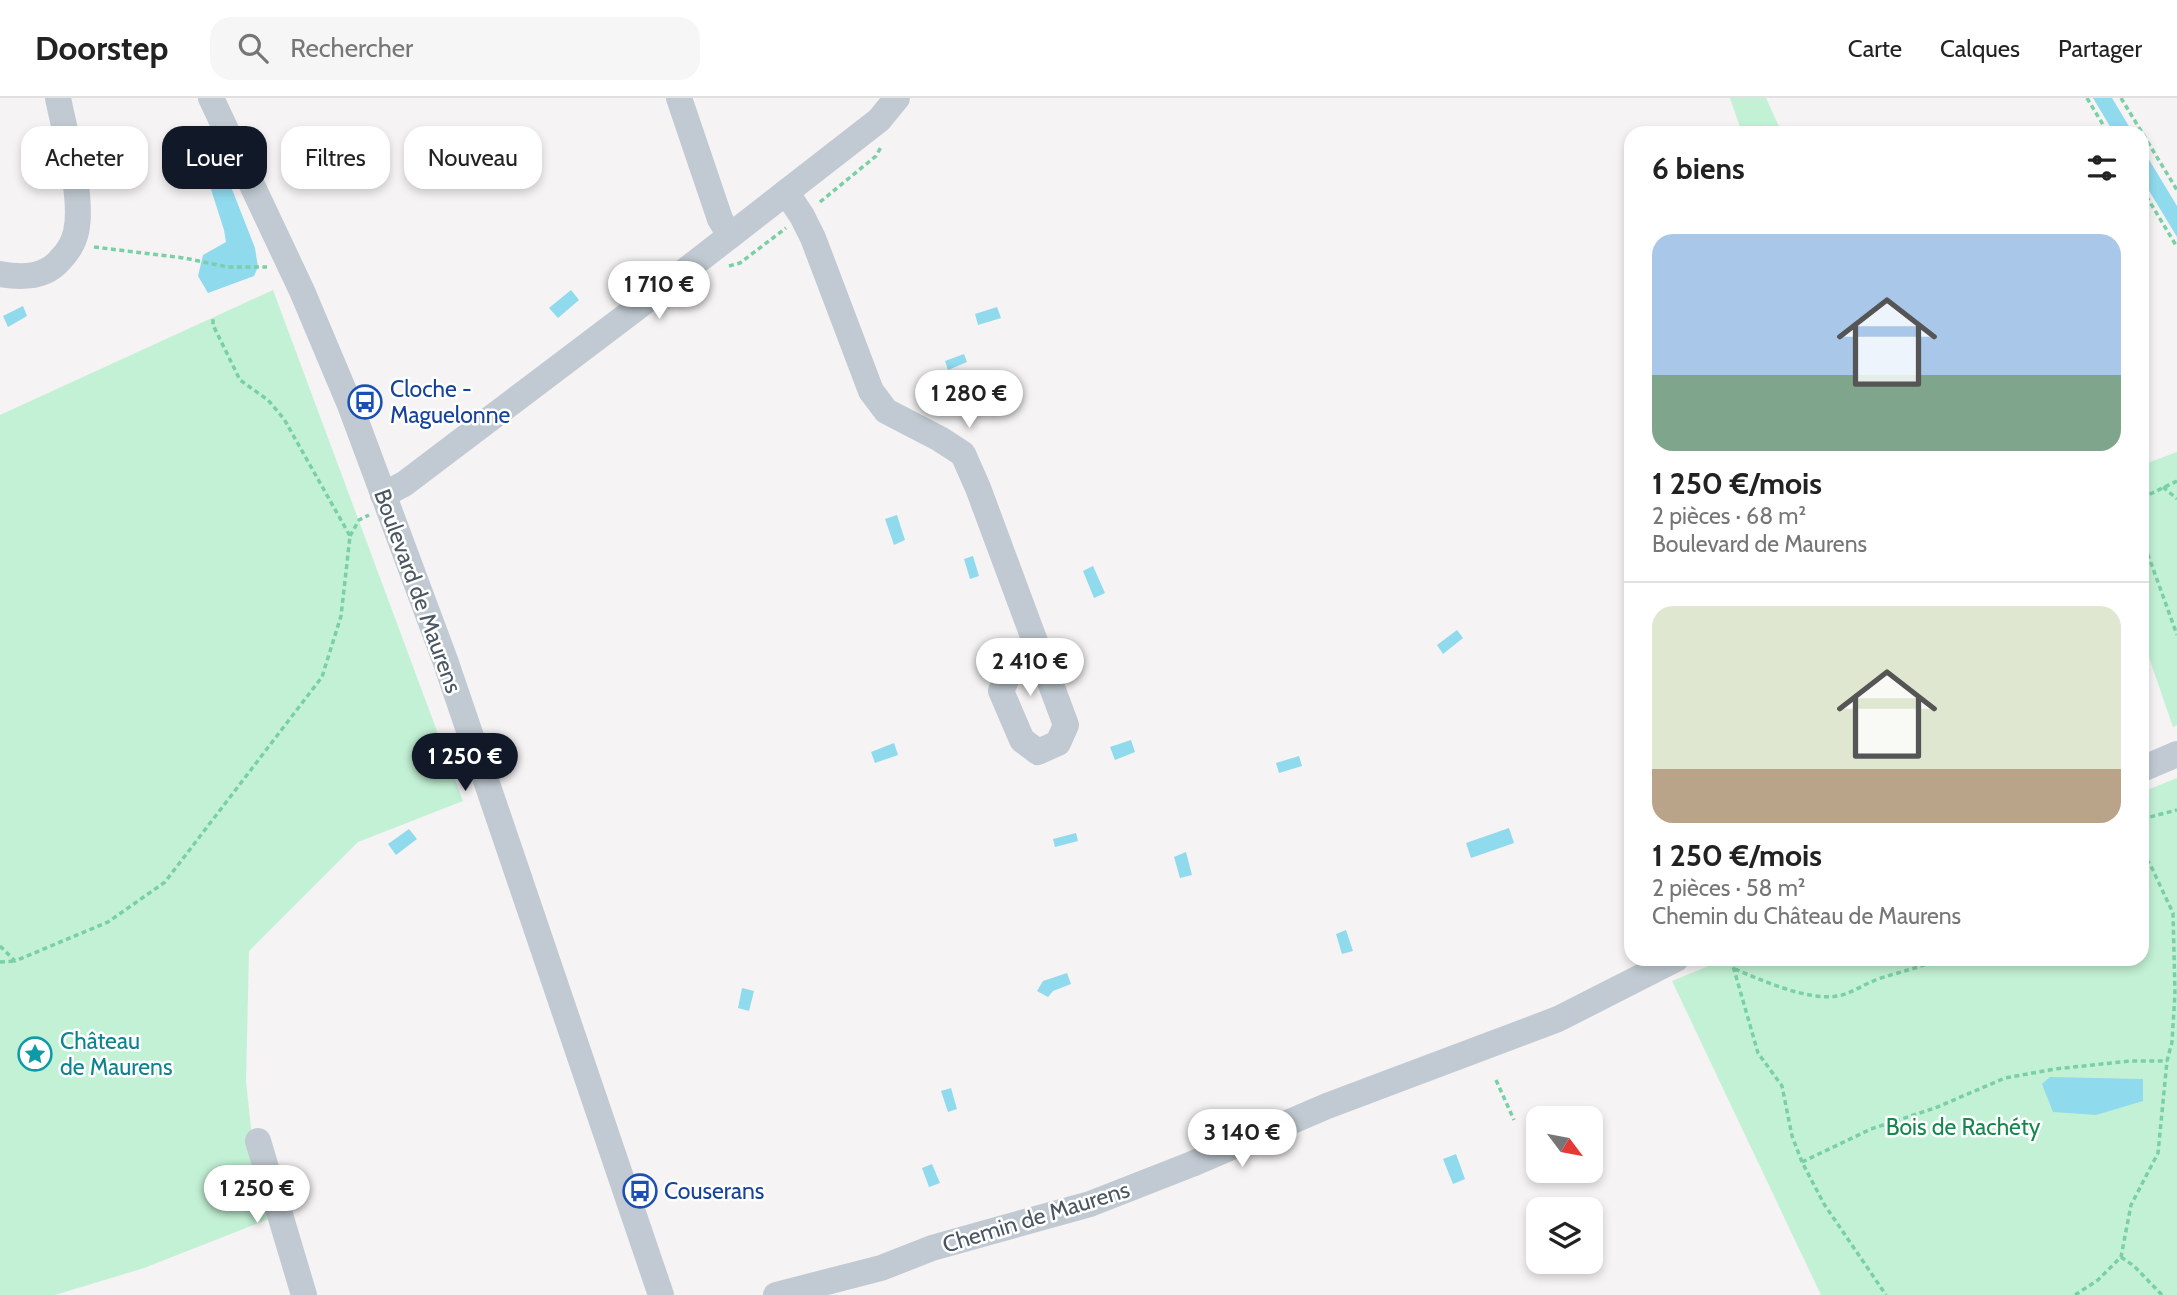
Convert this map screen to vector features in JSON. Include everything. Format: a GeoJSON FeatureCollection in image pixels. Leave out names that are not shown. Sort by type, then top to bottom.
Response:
{"type":"FeatureCollection","features":[{"type":"Feature","properties":{"kind":"street"},"geometry":{"type":"LineString","coordinates":[[0,274],[25,276],[43,273],[57,264],[71,244],[77,228],[77,196],[58,98]]}},
{"type":"Feature","properties":{"kind":"street","name":"Boulevard de Maurens"},"geometry":{"type":"LineString","coordinates":[[211,98],[289,262],[350,405],[444,660],[660,1295]]}},
{"type":"Feature","properties":{"kind":"street"},"geometry":{"type":"LineString","coordinates":[[679,98],[720,219],[730,236]]}},
{"type":"Feature","properties":{"kind":"street"},"geometry":{"type":"LineString","coordinates":[[383,495],[398,489],[730,236],[878,120],[897,98]]}},
{"type":"Feature","properties":{"kind":"street"},"geometry":{"type":"LineString","coordinates":[[786,192],[813,238],[871,391],[886,411],[963,454],[978,488],[1066,725],[1058,743],[1038,752],[1022,740],[1001,691],[1011,669],[1040,655]]}},
{"type":"Feature","properties":{"kind":"street"},"geometry":{"type":"LineString","coordinates":[[2149,766],[2177,754]]}},
{"type":"Feature","properties":{"kind":"street","name":"Chemin de Maurens"},"geometry":{"type":"LineString","coordinates":[[776,1295],[881,1268],[932,1248],[1090,1204],[1192,1164],[1326,1106],[1558,1019],[1662,966]]}},
{"type":"Feature","properties":{"kind":"street"},"geometry":{"type":"LineString","coordinates":[[258,1141],[304,1295]]}},
{"type":"Feature","properties":{"kind":"path"},"geometry":{"type":"LineString","coordinates":[[2087,98],[2104,126]]}},
{"type":"Feature","properties":{"kind":"path"},"geometry":{"type":"LineString","coordinates":[[2121,98],[2138,126]]}},
{"type":"Feature","properties":{"kind":"path"},"geometry":{"type":"LineString","coordinates":[[2149,144],[2177,190]]}},
{"type":"Feature","properties":{"kind":"path"},"geometry":{"type":"LineString","coordinates":[[2149,201],[2177,247]]}},
{"type":"Feature","properties":{"kind":"path"},"geometry":{"type":"LineString","coordinates":[[71,244],[184,258],[228,267],[279,268],[289,262]]}},
{"type":"Feature","properties":{"kind":"path"},"geometry":{"type":"LineString","coordinates":[[213,318],[213,325],[240,380],[268,400],[284,419],[351,536]]}},
{"type":"Feature","properties":{"kind":"path"},"geometry":{"type":"LineString","coordinates":[[2149,495],[2177,481]]}},
{"type":"Feature","properties":{"kind":"path"},"geometry":{"type":"LineString","coordinates":[[2163,488],[2177,499]]}},
{"type":"Feature","properties":{"kind":"path"},"geometry":{"type":"LineString","coordinates":[[0,962],[15,961],[108,922],[165,882],[322,677],[341,616],[351,536],[359,520]]}},
{"type":"Feature","properties":{"kind":"path"},"geometry":{"type":"LineString","coordinates":[[2149,557],[2177,635]]}},
{"type":"Feature","properties":{"kind":"path"},"geometry":{"type":"LineString","coordinates":[[2149,817],[2177,810]]}},
{"type":"Feature","properties":{"kind":"path"},"geometry":{"type":"LineString","coordinates":[[2075,1295],[2098,1280],[2121,1257],[2132,1205],[2158,1153],[2176,993],[2173,913],[2149,863]]}},
{"type":"Feature","properties":{"kind":"path"},"geometry":{"type":"LineString","coordinates":[[0,946],[15,961]]}},
{"type":"Feature","properties":{"kind":"path"},"geometry":{"type":"LineString","coordinates":[[1734,966],[1758,1053],[1782,1086],[1792,1136],[1802,1162],[1824,1204],[1886,1295]]}},
{"type":"Feature","properties":{"kind":"path"},"geometry":{"type":"LineString","coordinates":[[1735,969],[1805,994],[1837,996],[1876,979],[1923,966]]}},
{"type":"Feature","properties":{"kind":"path"},"geometry":{"type":"LineString","coordinates":[[1802,1162],[1871,1129],[1936,1108],[2005,1077],[2130,1061],[2167,1061]]}},
{"type":"Feature","properties":{"kind":"path"},"geometry":{"type":"LineString","coordinates":[[1496,1080],[1514,1120]]}},
{"type":"Feature","properties":{"kind":"path"},"geometry":{"type":"LineString","coordinates":[[2121,1257],[2134,1266],[2162,1295]]}},
{"type":"Feature","properties":{"kind":"green space"},"geometry":{"type":"Polygon","coordinates":[[[1730,98],[1766,98],[1779,126],[1740,126],[1730,98]]]}},
{"type":"Feature","properties":{"kind":"green space"},"geometry":{"type":"Polygon","coordinates":[[[273,290],[463,801],[358,842],[249,951],[246,1082],[252,1137],[271,1218],[144,1268],[55,1295],[0,1295],[0,415],[273,290]]]}},
{"type":"Feature","properties":{"kind":"green space"},"geometry":{"type":"Polygon","coordinates":[[[2177,452],[2177,725],[2173,727],[2149,657],[2149,462],[2177,452]]]}},
{"type":"Feature","properties":{"kind":"green space","name":"Bois de Rachéty"},"geometry":{"type":"Polygon","coordinates":[[[2177,778],[2177,1295],[1821,1295],[1672,981],[1709,966],[2149,966],[2149,789],[2177,778]]]}},
{"type":"Feature","properties":{"kind":"water"},"geometry":{"type":"Polygon","coordinates":[[[2093,98],[2112,98],[2129,126],[2110,126],[2093,98]]]}},
{"type":"Feature","properties":{"kind":"water"},"geometry":{"type":"Polygon","coordinates":[[[2149,160],[2177,206],[2177,237],[2149,191],[2149,160]]]}},
{"type":"Feature","properties":{"kind":"water"},"geometry":{"type":"Polygon","coordinates":[[[211,189],[232,189],[255,248],[258,267],[254,276],[208,293],[198,276],[203,255],[226,242],[211,189]]]}},
{"type":"Feature","properties":{"kind":"water"},"geometry":{"type":"Polygon","coordinates":[[[571,290],[579,300],[558,318],[549,308],[571,290]]]}},
{"type":"Feature","properties":{"kind":"water"},"geometry":{"type":"Polygon","coordinates":[[[23,306],[27,316],[8,327],[3,316],[23,306]]]}},
{"type":"Feature","properties":{"kind":"water"},"geometry":{"type":"Polygon","coordinates":[[[997,307],[1001,318],[978,325],[975,314],[997,307]]]}},
{"type":"Feature","properties":{"kind":"water"},"geometry":{"type":"Polygon","coordinates":[[[964,354],[967,362],[948,370],[945,361],[964,354]]]}},
{"type":"Feature","properties":{"kind":"water"},"geometry":{"type":"Polygon","coordinates":[[[897,515],[905,540],[894,545],[885,519],[897,515]]]}},
{"type":"Feature","properties":{"kind":"water"},"geometry":{"type":"Polygon","coordinates":[[[973,556],[979,576],[970,579],[964,559],[973,556]]]}},
{"type":"Feature","properties":{"kind":"water"},"geometry":{"type":"Polygon","coordinates":[[[1093,566],[1105,593],[1094,598],[1083,571],[1093,566]]]}},
{"type":"Feature","properties":{"kind":"water"},"geometry":{"type":"Polygon","coordinates":[[[1457,630],[1463,638],[1443,654],[1437,645],[1457,630]]]}},
{"type":"Feature","properties":{"kind":"water"},"geometry":{"type":"Polygon","coordinates":[[[1131,740],[1135,752],[1115,760],[1110,747],[1131,740]]]}},
{"type":"Feature","properties":{"kind":"water"},"geometry":{"type":"Polygon","coordinates":[[[894,743],[898,755],[875,763],[871,752],[894,743]]]}},
{"type":"Feature","properties":{"kind":"water"},"geometry":{"type":"Polygon","coordinates":[[[1299,756],[1302,766],[1279,773],[1276,763],[1299,756]]]}},
{"type":"Feature","properties":{"kind":"water"},"geometry":{"type":"Polygon","coordinates":[[[1509,828],[1514,843],[1471,858],[1466,843],[1509,828]]]}},
{"type":"Feature","properties":{"kind":"water"},"geometry":{"type":"Polygon","coordinates":[[[409,829],[417,839],[396,855],[388,844],[409,829]]]}},
{"type":"Feature","properties":{"kind":"water"},"geometry":{"type":"Polygon","coordinates":[[[1076,833],[1078,841],[1055,847],[1053,839],[1076,833]]]}},
{"type":"Feature","properties":{"kind":"water"},"geometry":{"type":"Polygon","coordinates":[[[1186,852],[1192,875],[1180,878],[1174,857],[1186,852]]]}},
{"type":"Feature","properties":{"kind":"water"},"geometry":{"type":"Polygon","coordinates":[[[1346,930],[1353,951],[1342,954],[1336,934],[1346,930]]]}},
{"type":"Feature","properties":{"kind":"water"},"geometry":{"type":"Polygon","coordinates":[[[1067,973],[1071,984],[1053,991],[1048,997],[1037,991],[1043,981],[1067,973]]]}},
{"type":"Feature","properties":{"kind":"water"},"geometry":{"type":"Polygon","coordinates":[[[742,988],[754,991],[749,1011],[738,1008],[742,988]]]}},
{"type":"Feature","properties":{"kind":"water"},"geometry":{"type":"Polygon","coordinates":[[[2050,1077],[2143,1079],[2143,1101],[2096,1115],[2053,1112],[2042,1084],[2050,1077]]]}},
{"type":"Feature","properties":{"kind":"water"},"geometry":{"type":"Polygon","coordinates":[[[951,1088],[957,1109],[948,1112],[941,1091],[951,1088]]]}},
{"type":"Feature","properties":{"kind":"water"},"geometry":{"type":"Polygon","coordinates":[[[1456,1154],[1465,1179],[1453,1184],[1443,1159],[1456,1154]]]}},
{"type":"Feature","properties":{"kind":"water"},"geometry":{"type":"Polygon","coordinates":[[[932,1164],[940,1183],[929,1187],[922,1168],[932,1164]]]}},
{"type":"Feature","properties":{"kind":"place","name":"Cloche - Maguelonne"},"geometry":{"type":"Point","coordinates":[365,402]}},
{"type":"Feature","properties":{"kind":"place","name":"Château de Maurens"},"geometry":{"type":"Point","coordinates":[35,1054]}},
{"type":"Feature","properties":{"kind":"place","name":"Couserans"},"geometry":{"type":"Point","coordinates":[640,1191]}}]}
